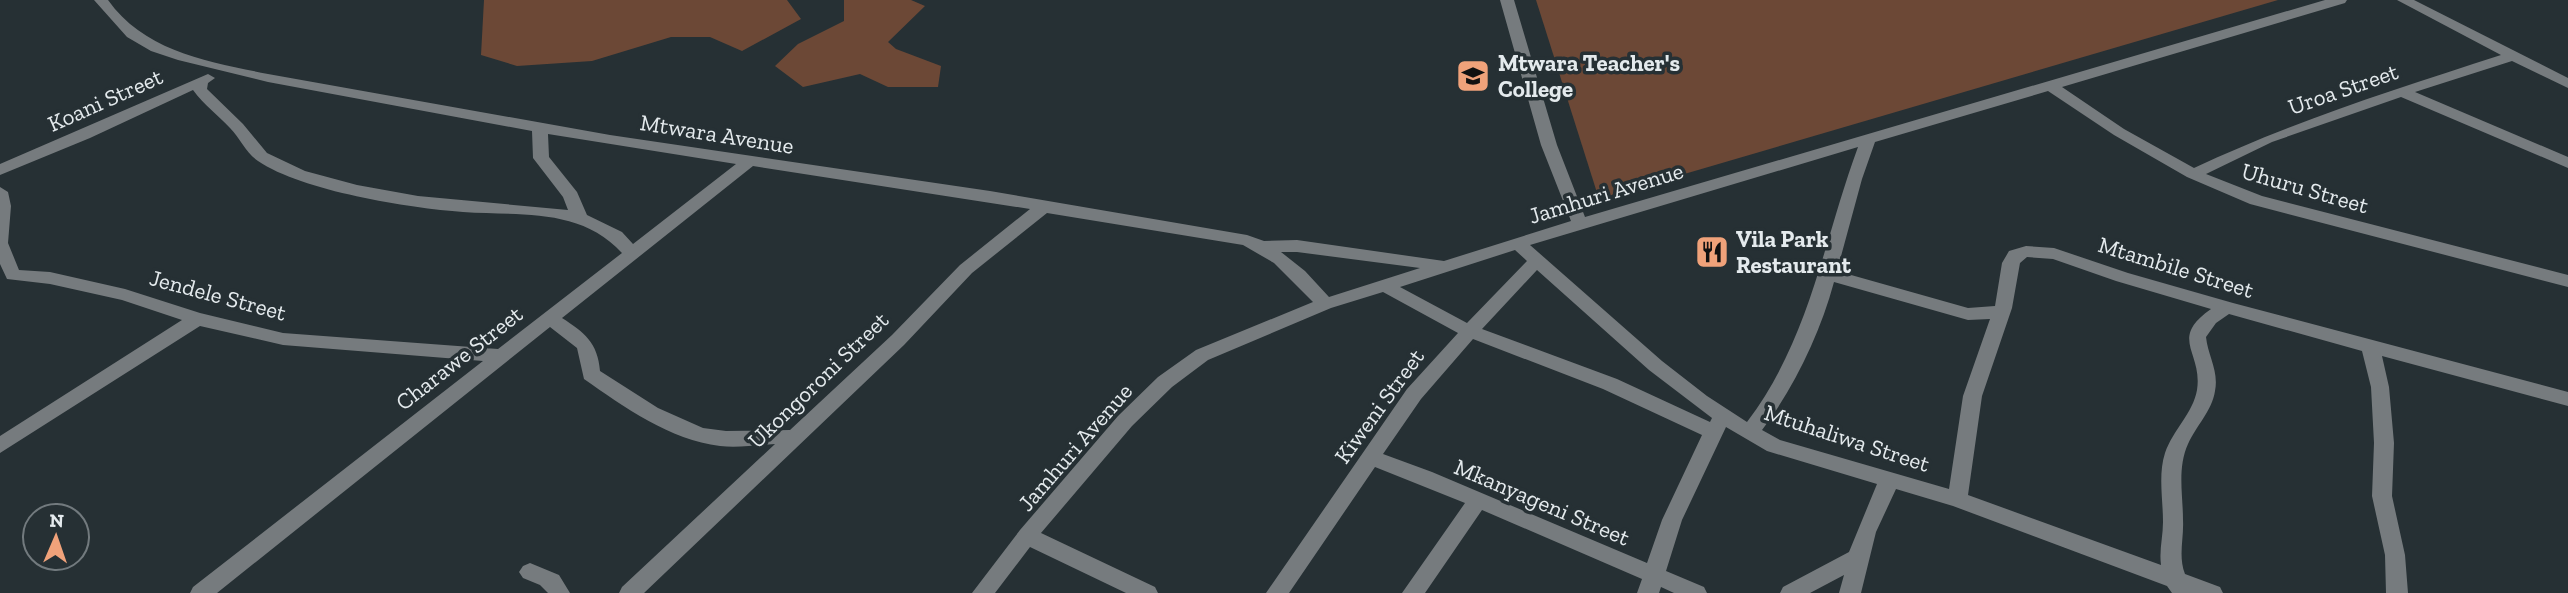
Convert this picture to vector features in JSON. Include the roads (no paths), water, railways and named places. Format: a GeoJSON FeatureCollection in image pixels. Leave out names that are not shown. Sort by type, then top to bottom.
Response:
{"type":"FeatureCollection","features":[{"type":"Feature","properties":{"kind":"street","name":"Mtwara Avenue"},"geometry":{"type":"LineString","coordinates":[[101,0],[130,34],[154,47],[226,68],[540,128],[748,162],[990,196],[1247,240],[1264,247],[1285,262],[1325,304]]}},
{"type":"Feature","properties":{"kind":"street"},"geometry":{"type":"LineString","coordinates":[[1507,0],[1549,145],[1580,223]]}},
{"type":"Feature","properties":{"kind":"street","name":"Jamhuri Avenue"},"geometry":{"type":"LineString","coordinates":[[983,593],[1027,536],[1125,421],[1165,382],[1202,355],[1325,304],[1580,223],[2340,0]]}},
{"type":"Feature","properties":{"kind":"street"},"geometry":{"type":"LineString","coordinates":[[2404,0],[2568,85]]}},
{"type":"Feature","properties":{"kind":"street"},"geometry":{"type":"LineString","coordinates":[[2439,19],[2441,2]]}},
{"type":"Feature","properties":{"kind":"street","name":"Uroa Street"},"geometry":{"type":"LineString","coordinates":[[2193,174],[2267,139],[2350,108],[2511,57]]}},
{"type":"Feature","properties":{"kind":"street","name":"Koani Street"},"geometry":{"type":"LineString","coordinates":[[0,170],[85,135],[226,68]]}},
{"type":"Feature","properties":{"kind":"street"},"geometry":{"type":"LineString","coordinates":[[201,82],[200,89],[211,105],[234,123],[262,156],[293,172],[359,190],[445,205],[534,210],[580,218],[614,234],[632,253]]}},
{"type":"Feature","properties":{"kind":"street","name":"Uhuru Street"},"geometry":{"type":"LineString","coordinates":[[2051,86],[2119,132],[2193,174],[2278,208],[2568,281]]}},
{"type":"Feature","properties":{"kind":"street"},"geometry":{"type":"LineString","coordinates":[[2402,92],[2568,163]]}},
{"type":"Feature","properties":{"kind":"street"},"geometry":{"type":"LineString","coordinates":[[540,128],[541,158],[571,196],[580,218]]}},
{"type":"Feature","properties":{"kind":"street"},"geometry":{"type":"LineString","coordinates":[[1749,433],[1768,408],[1792,365],[1821,298],[1854,179],[1870,138]]}},
{"type":"Feature","properties":{"kind":"street","name":"Charawe Street"},"geometry":{"type":"LineString","coordinates":[[201,593],[748,162]]}},
{"type":"Feature","properties":{"kind":"street","name":"Jendele Street"},"geometry":{"type":"LineString","coordinates":[[0,192],[3,206],[0,243],[2,259],[13,275],[50,278],[125,295],[197,320],[283,339],[499,356]]}},
{"type":"Feature","properties":{"kind":"street","name":"Ukongoroni Street"},"geometry":{"type":"LineString","coordinates":[[630,593],[898,340],[920,313],[994,245],[1044,207]]}},
{"type":"Feature","properties":{"kind":"street","name":"Mtuhaliwa Street"},"geometry":{"type":"LineString","coordinates":[[1518,243],[1718,425],[1749,433],[1774,446],[1957,499],[2178,587],[2212,593]]}},
{"type":"Feature","properties":{"kind":"street"},"geometry":{"type":"LineString","coordinates":[[1264,247],[1297,246],[1446,266]]}},
{"type":"Feature","properties":{"kind":"street","name":"Mtambile Street"},"geometry":{"type":"LineString","coordinates":[[1957,499],[1964,470],[1975,385],[2001,312],[2011,263],[2015,255],[2034,250],[2057,254],[2094,269],[2226,307],[2568,399]]}},
{"type":"Feature","properties":{"kind":"street","name":"Kiweni Street"},"geometry":{"type":"LineString","coordinates":[[1277,593],[1423,383],[1536,261]]}},
{"type":"Feature","properties":{"kind":"street"},"geometry":{"type":"LineString","coordinates":[[1826,274],[1968,314],[2001,312]]}},
{"type":"Feature","properties":{"kind":"street"},"geometry":{"type":"LineString","coordinates":[[1385,285],[1416,304],[1525,355],[1718,425],[1672,520],[1651,584]]}},
{"type":"Feature","properties":{"kind":"street"},"geometry":{"type":"LineString","coordinates":[[2178,587],[2171,561],[2174,488],[2171,466],[2183,436],[2199,413],[2207,385],[2205,368],[2197,348],[2197,332],[2205,321],[2226,307]]}},
{"type":"Feature","properties":{"kind":"street"},"geometry":{"type":"LineString","coordinates":[[549,318],[586,345],[590,353],[591,374],[655,414],[696,433],[713,437],[793,438]]}},
{"type":"Feature","properties":{"kind":"street"},"geometry":{"type":"LineString","coordinates":[[0,446],[197,320]]}},
{"type":"Feature","properties":{"kind":"street"},"geometry":{"type":"LineString","coordinates":[[2371,347],[2380,387],[2384,443],[2382,496],[2395,555],[2397,593]]}},
{"type":"Feature","properties":{"kind":"street","name":"Mkanyageni Street"},"geometry":{"type":"LineString","coordinates":[[1369,457],[1425,477],[1651,584],[1696,593]]}},
{"type":"Feature","properties":{"kind":"street"},"geometry":{"type":"LineString","coordinates":[[1850,593],[1869,523],[1883,502],[1888,479]]}},
{"type":"Feature","properties":{"kind":"street"},"geometry":{"type":"LineString","coordinates":[[1413,593],[1477,501]]}},
{"type":"Feature","properties":{"kind":"street"},"geometry":{"type":"LineString","coordinates":[[1027,536],[1147,593]]}},
{"type":"Feature","properties":{"kind":"street"},"geometry":{"type":"LineString","coordinates":[[1791,593],[1858,557]]}},
{"type":"Feature","properties":{"kind":"street"},"geometry":{"type":"LineString","coordinates":[[530,572],[547,577],[557,586],[559,593]]}},
{"type":"Feature","properties":{"kind":"place","name":"Mtwara Teacher's College"},"geometry":{"type":"Point","coordinates":[1473,76]}},
{"type":"Feature","properties":{"kind":"place","name":"Vila Park Restaurant"},"geometry":{"type":"Point","coordinates":[1712,252]}}]}
